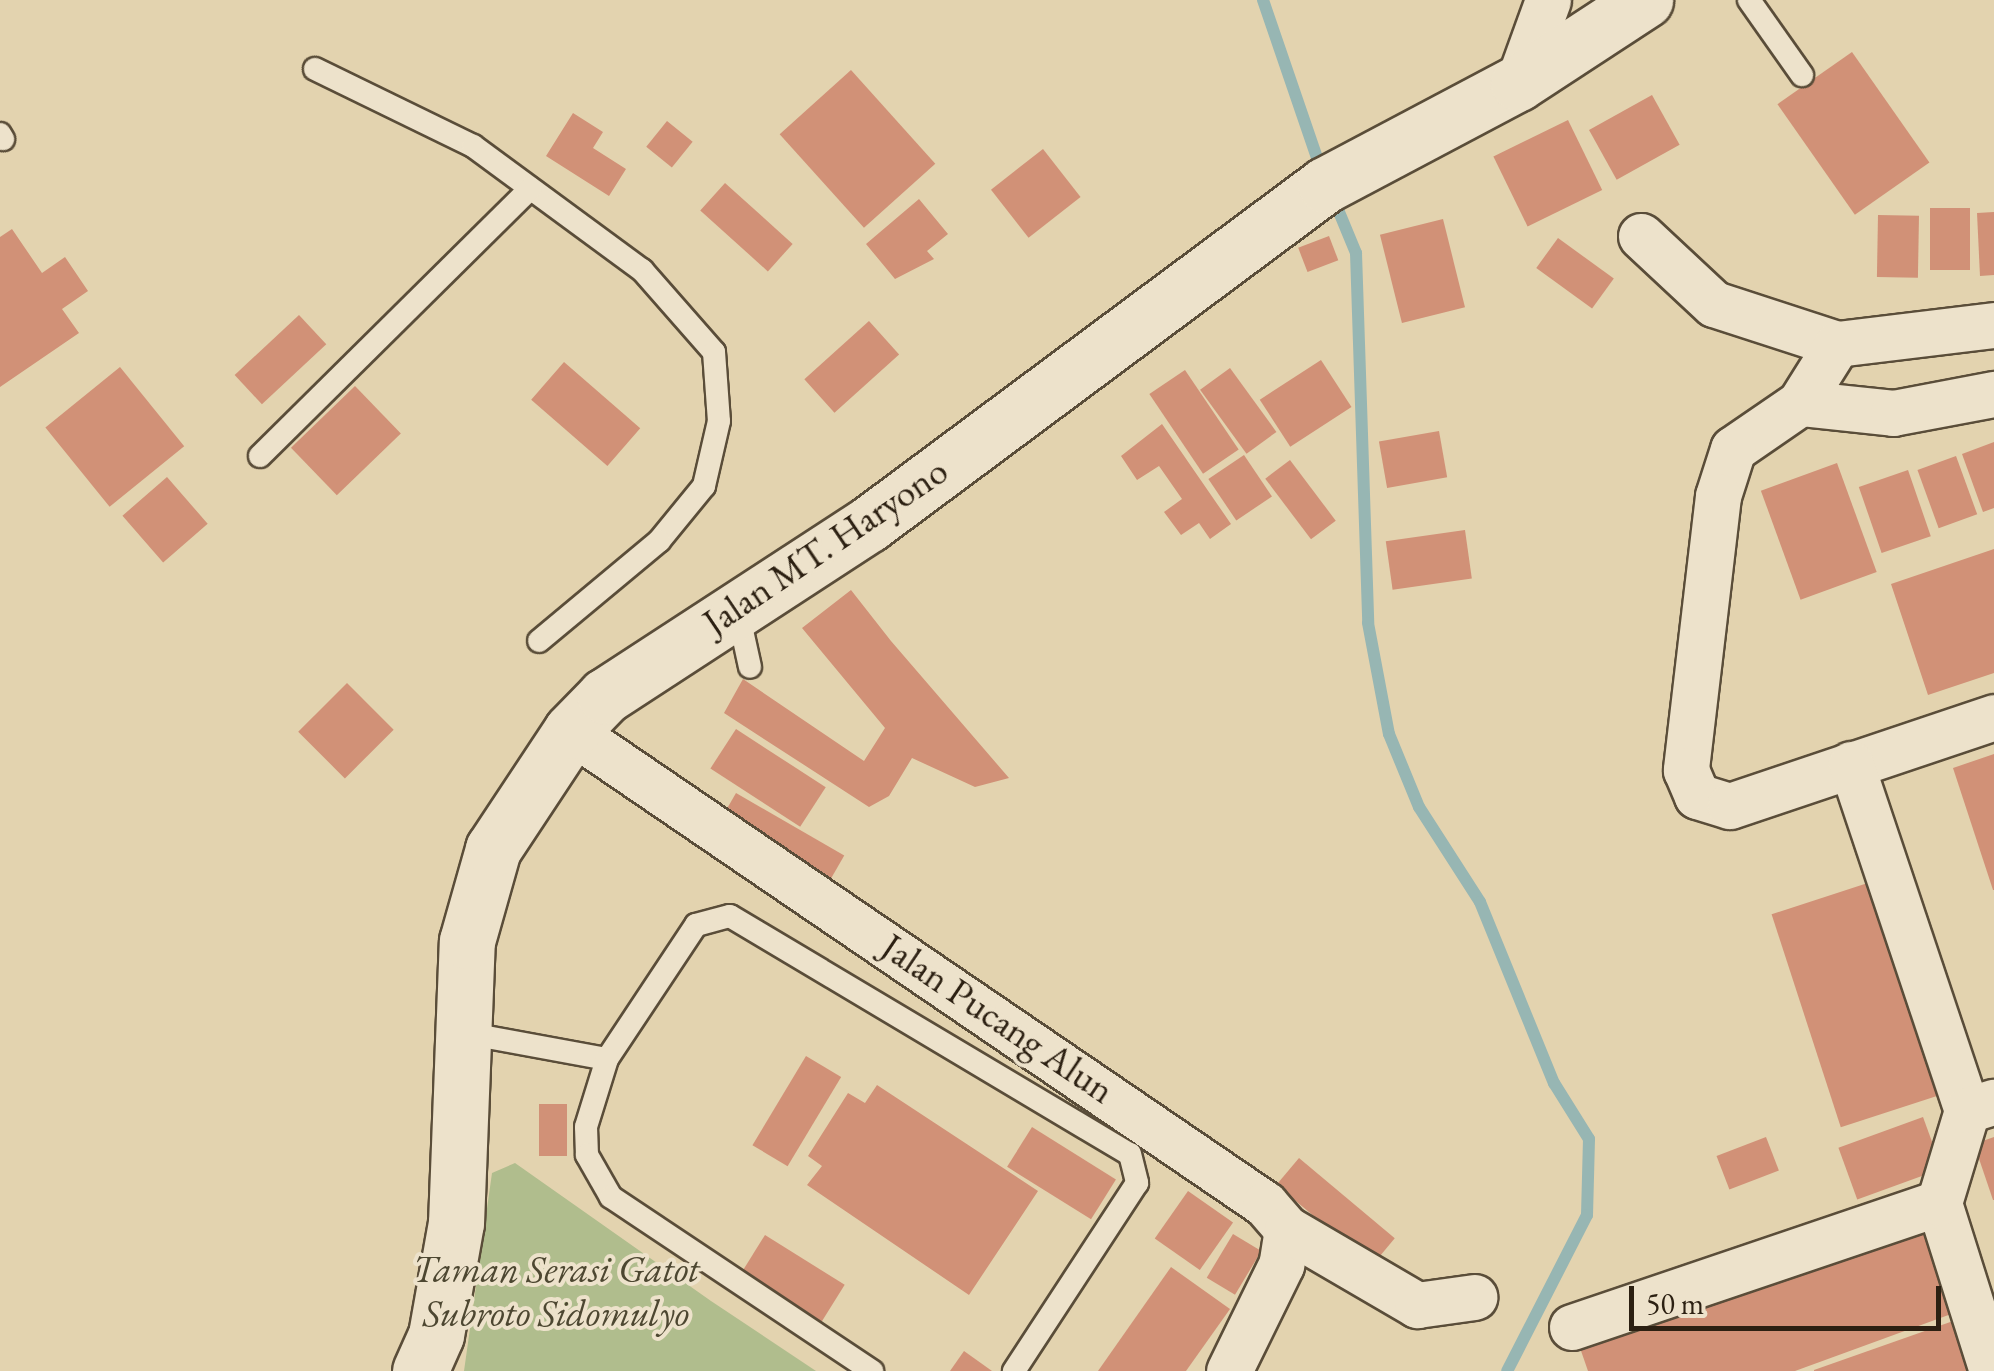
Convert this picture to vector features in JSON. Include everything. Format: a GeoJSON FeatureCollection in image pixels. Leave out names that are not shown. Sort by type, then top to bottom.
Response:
{"type":"FeatureCollection","features":[{"type":"Feature","properties":{"kind":"street"},"geometry":{"type":"LineString","coordinates":[[1518,83],[1548,0]]}},
{"type":"Feature","properties":{"kind":"street","name":"Jalan MT. Haryono"},"geometry":{"type":"LineString","coordinates":[[425,1370],[456,1223],[468,941],[494,849],[571,731],[605,696],[869,524],[1325,185],[1518,83],[1645,0]]}},
{"type":"Feature","properties":{"kind":"street"},"geometry":{"type":"LineString","coordinates":[[1641,236],[1714,304],[1837,344],[1994,324]]}},
{"type":"Feature","properties":{"kind":"street"},"geometry":{"type":"LineString","coordinates":[[1837,344],[1800,403],[1736,445],[1724,468],[1686,770],[1697,796],[1719,808],[1994,717]]}},
{"type":"Feature","properties":{"kind":"street"},"geometry":{"type":"LineString","coordinates":[[1800,403],[1862,414],[1994,394]]}},
{"type":"Feature","properties":{"kind":"street","name":"Jalan Pucang Alun"},"geometry":{"type":"LineString","coordinates":[[571,731],[1239,1182],[1288,1228],[1417,1306],[1474,1297]]}},
{"type":"Feature","properties":{"kind":"street"},"geometry":{"type":"LineString","coordinates":[[1851,764],[1981,1106],[1939,1203],[1992,1371]]}},
{"type":"Feature","properties":{"kind":"street"},"geometry":{"type":"LineString","coordinates":[[1572,1328],[1939,1203]]}},
{"type":"Feature","properties":{"kind":"street"},"geometry":{"type":"LineString","coordinates":[[1228,1371],[1270,1298],[1288,1228]]}},
{"type":"Feature","properties":{"kind":"lane"},"geometry":{"type":"LineString","coordinates":[[1749,0],[1802,75]]}},
{"type":"Feature","properties":{"kind":"lane"},"geometry":{"type":"LineString","coordinates":[[315,69],[473,146],[642,270],[703,334],[714,352],[719,421],[704,486],[676,524],[539,641]]}},
{"type":"Feature","properties":{"kind":"lane"},"geometry":{"type":"LineString","coordinates":[[260,456],[530,190]]}},
{"type":"Feature","properties":{"kind":"lane"},"geometry":{"type":"LineString","coordinates":[[738,610],[750,667]]}},
{"type":"Feature","properties":{"kind":"lane"},"geometry":{"type":"LineString","coordinates":[[872,1371],[611,1198],[587,1155],[586,1128],[607,1059],[696,924],[730,916],[1130,1154],[1137,1183],[1014,1371]]}},
{"type":"Feature","properties":{"kind":"lane"},"geometry":{"type":"LineString","coordinates":[[464,1032],[607,1059]]}},
{"type":"Feature","properties":{"kind":"green space","name":"Taman Serasi Gatot Subroto Sidomulyo"},"geometry":{"type":"Polygon","coordinates":[[[515,1163],[816,1371],[464,1371],[492,1173],[515,1163]]]}},
{"type":"Feature","properties":{"kind":"building"},"geometry":{"type":"Polygon","coordinates":[[[1852,52],[1929,163],[1855,215],[1777,104],[1852,52]]]}},
{"type":"Feature","properties":{"kind":"building"},"geometry":{"type":"Polygon","coordinates":[[[851,70],[935,164],[864,228],[780,134],[851,70]]]}},
{"type":"Feature","properties":{"kind":"building"},"geometry":{"type":"Polygon","coordinates":[[[1652,95],[1680,145],[1617,180],[1589,130],[1652,95]]]}},
{"type":"Feature","properties":{"kind":"building"},"geometry":{"type":"Polygon","coordinates":[[[573,113],[603,132],[593,148],[626,169],[609,196],[546,156],[573,113]]]}},
{"type":"Feature","properties":{"kind":"building"},"geometry":{"type":"Polygon","coordinates":[[[1568,120],[1602,190],[1528,226],[1493,156],[1568,120]]]}},
{"type":"Feature","properties":{"kind":"building"},"geometry":{"type":"Polygon","coordinates":[[[667,121],[693,142],[672,167],[646,147],[667,121]]]}},
{"type":"Feature","properties":{"kind":"building"},"geometry":{"type":"Polygon","coordinates":[[[1043,149],[1081,197],[1029,238],[991,190],[1043,149]]]}},
{"type":"Feature","properties":{"kind":"building"},"geometry":{"type":"Polygon","coordinates":[[[725,183],[793,244],[768,271],[700,210],[725,183]]]}},
{"type":"Feature","properties":{"kind":"building"},"geometry":{"type":"Polygon","coordinates":[[[919,199],[948,234],[927,251],[934,259],[895,279],[866,244],[919,199]]]}},
{"type":"Feature","properties":{"kind":"building"},"geometry":{"type":"Polygon","coordinates":[[[1930,208],[1970,208],[1970,270],[1930,270],[1930,208]]]}},
{"type":"Feature","properties":{"kind":"building"},"geometry":{"type":"Polygon","coordinates":[[[1994,212],[1994,275],[1980,276],[1977,213],[1994,212]]]}},
{"type":"Feature","properties":{"kind":"building"},"geometry":{"type":"Polygon","coordinates":[[[1878,215],[1919,216],[1918,278],[1877,277],[1878,215]]]}},
{"type":"Feature","properties":{"kind":"building"},"geometry":{"type":"Polygon","coordinates":[[[1443,219],[1465,307],[1402,323],[1380,235],[1443,219]]]}},
{"type":"Feature","properties":{"kind":"building"},"geometry":{"type":"Polygon","coordinates":[[[12,229],[42,273],[65,257],[88,291],[62,309],[79,333],[0,387],[0,237],[12,229]]]}},
{"type":"Feature","properties":{"kind":"building"},"geometry":{"type":"Polygon","coordinates":[[[1329,236],[1338,260],[1308,272],[1298,248],[1329,236]]]}},
{"type":"Feature","properties":{"kind":"building"},"geometry":{"type":"Polygon","coordinates":[[[1558,238],[1614,279],[1592,308],[1536,268],[1558,238]]]}},
{"type":"Feature","properties":{"kind":"building"},"geometry":{"type":"Polygon","coordinates":[[[299,315],[326,344],[262,404],[235,375],[299,315]]]}},
{"type":"Feature","properties":{"kind":"building"},"geometry":{"type":"Polygon","coordinates":[[[869,321],[899,354],[834,413],[804,379],[869,321]]]}},
{"type":"Feature","properties":{"kind":"building"},"geometry":{"type":"Polygon","coordinates":[[[1321,360],[1351,407],[1290,447],[1260,400],[1321,360]]]}},
{"type":"Feature","properties":{"kind":"building"},"geometry":{"type":"Polygon","coordinates":[[[564,362],[640,428],[607,466],[531,400],[564,362]]]}},
{"type":"Feature","properties":{"kind":"building"},"geometry":{"type":"Polygon","coordinates":[[[120,367],[184,446],[110,507],[45,427],[120,367]]]}},
{"type":"Feature","properties":{"kind":"building"},"geometry":{"type":"Polygon","coordinates":[[[1230,368],[1276,432],[1247,454],[1200,390],[1230,368]]]}},
{"type":"Feature","properties":{"kind":"building"},"geometry":{"type":"Polygon","coordinates":[[[1185,370],[1239,450],[1203,474],[1149,394],[1185,370]]]}},
{"type":"Feature","properties":{"kind":"building"},"geometry":{"type":"Polygon","coordinates":[[[355,386],[401,433],[337,495],[291,448],[355,386]]]}},
{"type":"Feature","properties":{"kind":"building"},"geometry":{"type":"Polygon","coordinates":[[[1162,424],[1231,524],[1210,539],[1199,523],[1181,535],[1164,512],[1182,499],[1159,466],[1137,480],[1121,456],[1162,424]]]}},
{"type":"Feature","properties":{"kind":"building"},"geometry":{"type":"Polygon","coordinates":[[[1439,431],[1447,477],[1387,488],[1379,442],[1439,431]]]}},
{"type":"Feature","properties":{"kind":"building"},"geometry":{"type":"Polygon","coordinates":[[[1994,442],[1994,508],[1983,512],[1962,454],[1994,442]]]}},
{"type":"Feature","properties":{"kind":"building"},"geometry":{"type":"Polygon","coordinates":[[[1244,455],[1272,496],[1236,520],[1208,479],[1244,455]]]}},
{"type":"Feature","properties":{"kind":"building"},"geometry":{"type":"Polygon","coordinates":[[[1956,456],[1977,514],[1939,528],[1917,470],[1956,456]]]}},
{"type":"Feature","properties":{"kind":"building"},"geometry":{"type":"Polygon","coordinates":[[[1290,460],[1336,521],[1311,539],[1265,479],[1290,460]]]}},
{"type":"Feature","properties":{"kind":"building"},"geometry":{"type":"Polygon","coordinates":[[[1837,463],[1877,572],[1801,600],[1761,491],[1837,463]]]}},
{"type":"Feature","properties":{"kind":"building"},"geometry":{"type":"Polygon","coordinates":[[[1908,470],[1931,536],[1882,553],[1859,487],[1908,470]]]}},
{"type":"Feature","properties":{"kind":"building"},"geometry":{"type":"Polygon","coordinates":[[[167,477],[208,524],[163,562],[122,516],[167,477]]]}},
{"type":"Feature","properties":{"kind":"building"},"geometry":{"type":"Polygon","coordinates":[[[1465,530],[1472,579],[1393,590],[1386,541],[1465,530]]]}},
{"type":"Feature","properties":{"kind":"building"},"geometry":{"type":"Polygon","coordinates":[[[1994,549],[1994,673],[1928,695],[1891,584],[1994,549]]]}},
{"type":"Feature","properties":{"kind":"building"},"geometry":{"type":"Polygon","coordinates":[[[851,590],[1009,778],[975,787],[912,758],[889,796],[869,807],[724,713],[743,679],[864,761],[885,728],[802,628],[851,590]]]}},
{"type":"Feature","properties":{"kind":"building"},"geometry":{"type":"Polygon","coordinates":[[[347,683],[394,730],[345,778],[298,732],[347,683]]]}},
{"type":"Feature","properties":{"kind":"building"},"geometry":{"type":"Polygon","coordinates":[[[736,729],[826,787],[800,827],[710,768],[736,729]]]}},
{"type":"Feature","properties":{"kind":"building"},"geometry":{"type":"Polygon","coordinates":[[[1994,754],[1994,890],[1993,890],[1953,768],[1994,754]]]}},
{"type":"Feature","properties":{"kind":"building"},"geometry":{"type":"Polygon","coordinates":[[[736,793],[844,856],[827,885],[719,822],[736,793]]]}},
{"type":"Feature","properties":{"kind":"building"},"geometry":{"type":"Polygon","coordinates":[[[1880,879],[1949,1092],[1841,1127],[1772,914],[1880,879]]]}},
{"type":"Feature","properties":{"kind":"building"},"geometry":{"type":"Polygon","coordinates":[[[806,1056],[841,1077],[788,1166],[752,1145],[806,1056]]]}},
{"type":"Feature","properties":{"kind":"building"},"geometry":{"type":"Polygon","coordinates":[[[877,1085],[1038,1191],[969,1295],[807,1185],[822,1166],[808,1156],[848,1093],[865,1103],[877,1085]]]}},
{"type":"Feature","properties":{"kind":"building"},"geometry":{"type":"Polygon","coordinates":[[[539,1104],[567,1104],[567,1156],[539,1156],[539,1104]]]}},
{"type":"Feature","properties":{"kind":"building"},"geometry":{"type":"Polygon","coordinates":[[[1923,1117],[1942,1169],[1857,1199],[1838,1148],[1923,1117]]]}},
{"type":"Feature","properties":{"kind":"building"},"geometry":{"type":"Polygon","coordinates":[[[1032,1127],[1116,1179],[1091,1219],[1007,1167],[1032,1127]]]}},
{"type":"Feature","properties":{"kind":"building"},"geometry":{"type":"Polygon","coordinates":[[[1766,1137],[1779,1171],[1729,1190],[1717,1156],[1766,1137]]]}},
{"type":"Feature","properties":{"kind":"building"},"geometry":{"type":"Polygon","coordinates":[[[1994,1137],[1994,1200],[1993,1200],[1974,1144],[1994,1137]]]}},
{"type":"Feature","properties":{"kind":"building"},"geometry":{"type":"Polygon","coordinates":[[[1299,1158],[1395,1238],[1372,1265],[1277,1185],[1299,1158]]]}},
{"type":"Feature","properties":{"kind":"building"},"geometry":{"type":"Polygon","coordinates":[[[1188,1191],[1233,1223],[1200,1270],[1155,1239],[1188,1191]]]}},
{"type":"Feature","properties":{"kind":"building"},"geometry":{"type":"Polygon","coordinates":[[[1921,1222],[1954,1313],[1795,1371],[1588,1371],[1579,1345],[1921,1222]]]}},
{"type":"Feature","properties":{"kind":"building"},"geometry":{"type":"Polygon","coordinates":[[[1233,1234],[1261,1251],[1235,1295],[1207,1278],[1233,1234]]]}},
{"type":"Feature","properties":{"kind":"building"},"geometry":{"type":"Polygon","coordinates":[[[765,1235],[845,1285],[819,1326],[739,1277],[765,1235]]]}},
{"type":"Feature","properties":{"kind":"building"},"geometry":{"type":"Polygon","coordinates":[[[1171,1267],[1230,1309],[1186,1371],[1098,1371],[1171,1267]]]}},
{"type":"Feature","properties":{"kind":"building"},"geometry":{"type":"Polygon","coordinates":[[[1956,1320],[1975,1371],[1814,1371],[1814,1370],[1956,1320]]]}},
{"type":"Feature","properties":{"kind":"building"},"geometry":{"type":"Polygon","coordinates":[[[964,1351],[992,1371],[950,1371],[964,1351]]]}},
{"type":"Feature","properties":{"kind":"waterway"},"geometry":{"type":"LineString","coordinates":[[1263,0],[1322,172]]}},
{"type":"Feature","properties":{"kind":"waterway"},"geometry":{"type":"LineString","coordinates":[[1332,195],[1356,253],[1368,623],[1389,734],[1419,807],[1480,902],[1554,1083],[1589,1139],[1587,1215],[1507,1371]]}}]}
